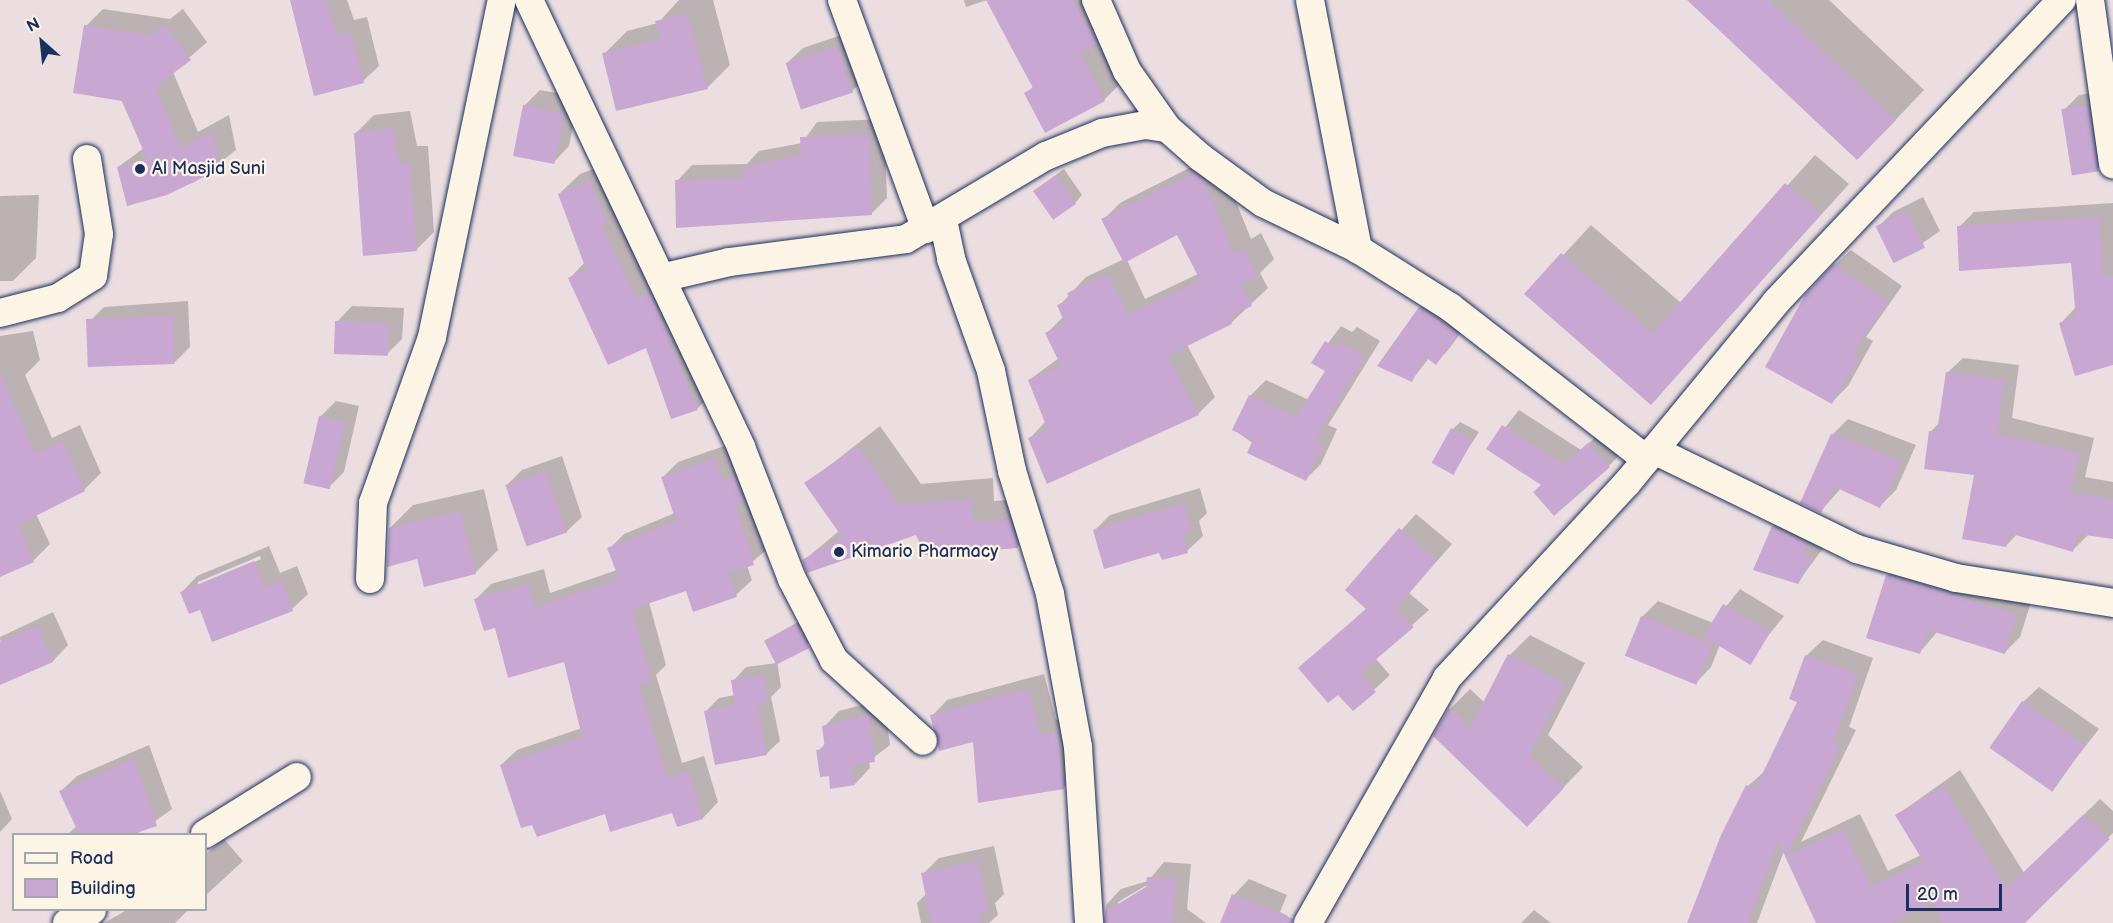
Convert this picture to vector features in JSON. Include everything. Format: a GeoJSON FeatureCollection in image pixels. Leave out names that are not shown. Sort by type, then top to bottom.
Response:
{"type":"FeatureCollection","features":[{"type":"Feature","properties":{"kind":"street"},"geometry":{"type":"LineString","coordinates":[[370,579],[373,503],[432,337],[502,0]]}},
{"type":"Feature","properties":{"kind":"street"},"geometry":{"type":"LineString","coordinates":[[529,0],[741,447],[792,579],[834,660],[923,741]]}},
{"type":"Feature","properties":{"kind":"street"},"geometry":{"type":"LineString","coordinates":[[842,0],[951,259],[991,371],[1011,471],[1050,594],[1078,747],[1089,923]]}},
{"type":"Feature","properties":{"kind":"street"},"geometry":{"type":"LineString","coordinates":[[1096,0],[1127,71],[1167,128],[1263,203],[1358,249],[1450,307],[1650,454],[1857,549],[1956,578],[2113,603]]}},
{"type":"Feature","properties":{"kind":"street"},"geometry":{"type":"LineString","coordinates":[[1310,0],[1358,249]]}},
{"type":"Feature","properties":{"kind":"street"},"geometry":{"type":"LineString","coordinates":[[1308,923],[1447,678],[1650,454],[1776,302],[2062,0]]}},
{"type":"Feature","properties":{"kind":"street"},"geometry":{"type":"LineString","coordinates":[[2099,19],[2113,164]]}},
{"type":"Feature","properties":{"kind":"street"},"geometry":{"type":"LineString","coordinates":[[661,278],[729,262],[906,239],[935,224],[984,188],[1046,156],[1102,133],[1145,125],[1167,128]]}},
{"type":"Feature","properties":{"kind":"street"},"geometry":{"type":"LineString","coordinates":[[0,313],[58,298],[93,276],[99,234],[87,159]]}},
{"type":"Feature","properties":{"kind":"street"},"geometry":{"type":"LineString","coordinates":[[207,833],[297,777]]}},
{"type":"Feature","properties":{"kind":"street"},"geometry":{"type":"LineString","coordinates":[[67,923],[88,911]]}},
{"type":"Feature","properties":{"kind":"building"},"geometry":{"type":"Polygon","coordinates":[[[290,0],[325,0],[338,35],[351,32],[364,83],[314,96],[290,0]]]}},
{"type":"Feature","properties":{"kind":"building"},"geometry":{"type":"Polygon","coordinates":[[[986,0],[1074,0],[1097,43],[1080,53],[1105,101],[1045,133],[1024,93],[1033,88],[986,0]]]}},
{"type":"Feature","properties":{"kind":"building"},"geometry":{"type":"Polygon","coordinates":[[[1687,0],[1769,0],[1896,120],[1857,160],[1687,0]]]}},
{"type":"Feature","properties":{"kind":"building"},"geometry":{"type":"Polygon","coordinates":[[[688,14],[708,89],[616,111],[602,53],[660,39],[655,21],[688,14]]]}},
{"type":"Feature","properties":{"kind":"building"},"geometry":{"type":"Polygon","coordinates":[[[84,25],[151,35],[165,25],[191,60],[155,87],[181,148],[212,131],[220,169],[167,195],[127,206],[117,167],[147,159],[122,101],[73,93],[84,25]]]}},
{"type":"Feature","properties":{"kind":"building"},"geometry":{"type":"Polygon","coordinates":[[[838,46],[853,93],[801,110],[786,63],[838,46]]]}},
{"type":"Feature","properties":{"kind":"building"},"geometry":{"type":"Polygon","coordinates":[[[523,105],[564,113],[554,164],[513,156],[523,105]]]}},
{"type":"Feature","properties":{"kind":"building"},"geometry":{"type":"Polygon","coordinates":[[[2088,105],[2098,171],[2072,175],[2061,109],[2088,105]]]}},
{"type":"Feature","properties":{"kind":"building"},"geometry":{"type":"Polygon","coordinates":[[[393,128],[399,164],[410,163],[417,251],[363,256],[354,133],[393,128]]]}},
{"type":"Feature","properties":{"kind":"building"},"geometry":{"type":"Polygon","coordinates":[[[869,134],[872,215],[676,228],[675,180],[744,178],[742,167],[801,155],[800,137],[869,134]]]}},
{"type":"Feature","properties":{"kind":"building"},"geometry":{"type":"Polygon","coordinates":[[[1194,173],[1204,180],[1234,254],[1244,249],[1258,277],[1241,285],[1252,306],[1229,317],[1232,324],[1167,356],[1199,415],[1047,484],[1028,438],[1048,430],[1028,380],[1061,366],[1045,333],[1065,323],[1057,305],[1070,299],[1067,293],[1109,274],[1128,315],[1200,280],[1177,235],[1124,263],[1101,219],[1194,173]]]}},
{"type":"Feature","properties":{"kind":"building"},"geometry":{"type":"Polygon","coordinates":[[[1056,175],[1076,204],[1053,220],[1033,191],[1056,175]]]}},
{"type":"Feature","properties":{"kind":"building"},"geometry":{"type":"Polygon","coordinates":[[[591,181],[607,223],[602,225],[636,299],[649,292],[698,410],[671,419],[646,348],[608,365],[568,278],[586,269],[558,194],[591,181]]]}},
{"type":"Feature","properties":{"kind":"building"},"geometry":{"type":"Polygon","coordinates":[[[1785,183],[1821,214],[1651,405],[1524,294],[1561,253],[1653,333],[1785,183]]]}},
{"type":"Feature","properties":{"kind":"building"},"geometry":{"type":"Polygon","coordinates":[[[1907,211],[1925,248],[1894,263],[1876,226],[1907,211]]]}},
{"type":"Feature","properties":{"kind":"building"},"geometry":{"type":"Polygon","coordinates":[[[2099,217],[2103,276],[2113,276],[2113,365],[2075,376],[2059,323],[2076,317],[2071,263],[1959,271],[1957,226],[2099,217]]]}},
{"type":"Feature","properties":{"kind":"building"},"geometry":{"type":"Polygon","coordinates":[[[1834,264],[1888,302],[1852,353],[1859,357],[1832,404],[1765,367],[1805,295],[1834,264]]]}},
{"type":"Feature","properties":{"kind":"building"},"geometry":{"type":"Polygon","coordinates":[[[1419,307],[1458,334],[1436,365],[1424,356],[1412,382],[1377,366],[1419,307]]]}},
{"type":"Feature","properties":{"kind":"building"},"geometry":{"type":"Polygon","coordinates":[[[173,316],[175,364],[88,367],[86,319],[173,316]]]}},
{"type":"Feature","properties":{"kind":"building"},"geometry":{"type":"Polygon","coordinates":[[[335,321],[389,323],[388,356],[334,354],[335,321]]]}},
{"type":"Feature","properties":{"kind":"building"},"geometry":{"type":"Polygon","coordinates":[[[1325,341],[1337,348],[1340,342],[1365,357],[1314,441],[1323,445],[1306,481],[1247,453],[1253,440],[1232,430],[1249,395],[1296,417],[1325,371],[1311,363],[1325,341]]]}},
{"type":"Feature","properties":{"kind":"building"},"geometry":{"type":"Polygon","coordinates":[[[0,372],[35,454],[63,441],[85,491],[18,525],[34,562],[0,577],[0,372]]]}},
{"type":"Feature","properties":{"kind":"building"},"geometry":{"type":"Polygon","coordinates":[[[1946,372],[2004,380],[1997,434],[2080,453],[2070,493],[2113,499],[2113,539],[2078,534],[2073,552],[2009,533],[2006,547],[1962,539],[1974,475],[1924,469],[1929,431],[1937,432],[1946,372]]]}},
{"type":"Feature","properties":{"kind":"building"},"geometry":{"type":"Polygon","coordinates":[[[319,416],[345,422],[330,489],[303,483],[319,416]]]}},
{"type":"Feature","properties":{"kind":"building"},"geometry":{"type":"Polygon","coordinates":[[[1502,425],[1564,464],[1588,443],[1610,467],[1554,516],[1533,492],[1541,485],[1486,449],[1502,425]]]}},
{"type":"Feature","properties":{"kind":"building"},"geometry":{"type":"Polygon","coordinates":[[[1451,428],[1473,440],[1453,475],[1432,463],[1451,428]]]}},
{"type":"Feature","properties":{"kind":"building"},"geometry":{"type":"Polygon","coordinates":[[[1831,434],[1902,461],[1880,508],[1835,487],[1821,513],[1800,503],[1831,434]]]}},
{"type":"Feature","properties":{"kind":"building"},"geometry":{"type":"Polygon","coordinates":[[[858,446],[899,505],[972,499],[973,522],[1009,519],[1018,548],[925,555],[916,535],[807,573],[802,560],[842,537],[804,483],[858,446]]]}},
{"type":"Feature","properties":{"kind":"building"},"geometry":{"type":"Polygon","coordinates":[[[715,458],[723,480],[734,476],[744,502],[736,505],[754,565],[729,573],[737,597],[693,612],[686,591],[632,609],[651,681],[639,685],[667,778],[688,771],[703,819],[677,827],[672,813],[610,832],[605,814],[537,837],[532,825],[521,828],[500,765],[582,737],[564,662],[508,678],[495,628],[484,631],[474,599],[528,584],[535,607],[619,579],[607,548],[676,521],[661,477],[715,458]]]}},
{"type":"Feature","properties":{"kind":"building"},"geometry":{"type":"Polygon","coordinates":[[[546,471],[567,532],[527,546],[505,485],[546,471]]]}},
{"type":"Feature","properties":{"kind":"building"},"geometry":{"type":"Polygon","coordinates":[[[1184,503],[1192,530],[1183,533],[1188,553],[1162,560],[1159,553],[1104,569],[1093,530],[1184,503]]]}},
{"type":"Feature","properties":{"kind":"building"},"geometry":{"type":"Polygon","coordinates":[[[461,511],[476,574],[424,587],[417,559],[387,567],[389,528],[461,511]]]}},
{"type":"Feature","properties":{"kind":"building"},"geometry":{"type":"Polygon","coordinates":[[[1772,526],[1808,544],[1804,554],[1813,559],[1798,584],[1753,570],[1772,526]]]}},
{"type":"Feature","properties":{"kind":"building"},"geometry":{"type":"Polygon","coordinates":[[[1399,528],[1437,560],[1395,610],[1414,627],[1360,673],[1376,692],[1353,711],[1338,695],[1328,703],[1298,668],[1366,609],[1345,590],[1399,528]]]}},
{"type":"Feature","properties":{"kind":"building"},"geometry":{"type":"Polygon","coordinates":[[[254,561],[264,587],[282,581],[293,611],[212,642],[200,610],[189,614],[180,592],[254,561]]]}},
{"type":"Feature","properties":{"kind":"building"},"geometry":{"type":"Polygon","coordinates":[[[1886,575],[2017,614],[2005,654],[1928,630],[1920,654],[1866,638],[1886,575]]]}},
{"type":"Feature","properties":{"kind":"building"},"geometry":{"type":"Polygon","coordinates":[[[1723,604],[1770,632],[1751,665],[1703,637],[1723,604]]]}},
{"type":"Feature","properties":{"kind":"building"},"geometry":{"type":"Polygon","coordinates":[[[1641,616],[1712,645],[1696,685],[1625,656],[1641,616]]]}},
{"type":"Feature","properties":{"kind":"building"},"geometry":{"type":"Polygon","coordinates":[[[797,624],[809,648],[776,665],[764,641],[797,624]]]}},
{"type":"Feature","properties":{"kind":"building"},"geometry":{"type":"Polygon","coordinates":[[[38,626],[53,662],[0,685],[0,642],[38,626]]]}},
{"type":"Feature","properties":{"kind":"building"},"geometry":{"type":"Polygon","coordinates":[[[1508,654],[1566,684],[1529,756],[1564,788],[1527,827],[1433,736],[1449,708],[1470,728],[1508,654]]]}},
{"type":"Feature","properties":{"kind":"building"},"geometry":{"type":"Polygon","coordinates":[[[1805,655],[1858,674],[1833,743],[1840,747],[1786,856],[1843,829],[1871,886],[1923,861],[1895,815],[1943,786],[2007,888],[2083,815],[2110,839],[2025,923],[1942,923],[1933,902],[1890,923],[1816,923],[1778,841],[1748,923],[1687,923],[1721,835],[1746,785],[1755,789],[1797,702],[1789,699],[1805,655]]]}},
{"type":"Feature","properties":{"kind":"building"},"geometry":{"type":"Polygon","coordinates":[[[764,675],[768,702],[757,704],[767,755],[715,765],[704,711],[735,705],[731,680],[764,675]]]}},
{"type":"Feature","properties":{"kind":"building"},"geometry":{"type":"Polygon","coordinates":[[[1028,689],[1041,735],[1057,732],[1064,789],[978,803],[973,742],[939,751],[930,715],[1028,689]]]}},
{"type":"Feature","properties":{"kind":"building"},"geometry":{"type":"Polygon","coordinates":[[[2022,701],[2085,745],[2052,792],[1989,748],[2022,701]]]}},
{"type":"Feature","properties":{"kind":"building"},"geometry":{"type":"Polygon","coordinates":[[[869,714],[875,762],[852,765],[855,785],[830,789],[829,776],[820,777],[816,750],[825,749],[822,726],[869,714]]]}},
{"type":"Feature","properties":{"kind":"building"},"geometry":{"type":"Polygon","coordinates":[[[134,759],[157,826],[136,833],[79,833],[59,791],[134,759]]]}},
{"type":"Feature","properties":{"kind":"building"},"geometry":{"type":"Polygon","coordinates":[[[978,861],[989,911],[979,913],[981,923],[931,923],[921,873],[978,861]]]}},
{"type":"Feature","properties":{"kind":"building"},"geometry":{"type":"Polygon","coordinates":[[[1147,877],[1176,879],[1172,923],[1105,923],[1105,912],[1146,887],[1147,877]]]}},
{"type":"Feature","properties":{"kind":"building"},"geometry":{"type":"Polygon","coordinates":[[[1232,894],[1293,919],[1292,923],[1220,923],[1232,894]]]}},
{"type":"Feature","properties":{"kind":"place","name":"Al Masjid Suni"},"geometry":{"type":"Point","coordinates":[140,169]}},
{"type":"Feature","properties":{"kind":"place","name":"Kimario Pharmacy"},"geometry":{"type":"Point","coordinates":[839,552]}}]}
